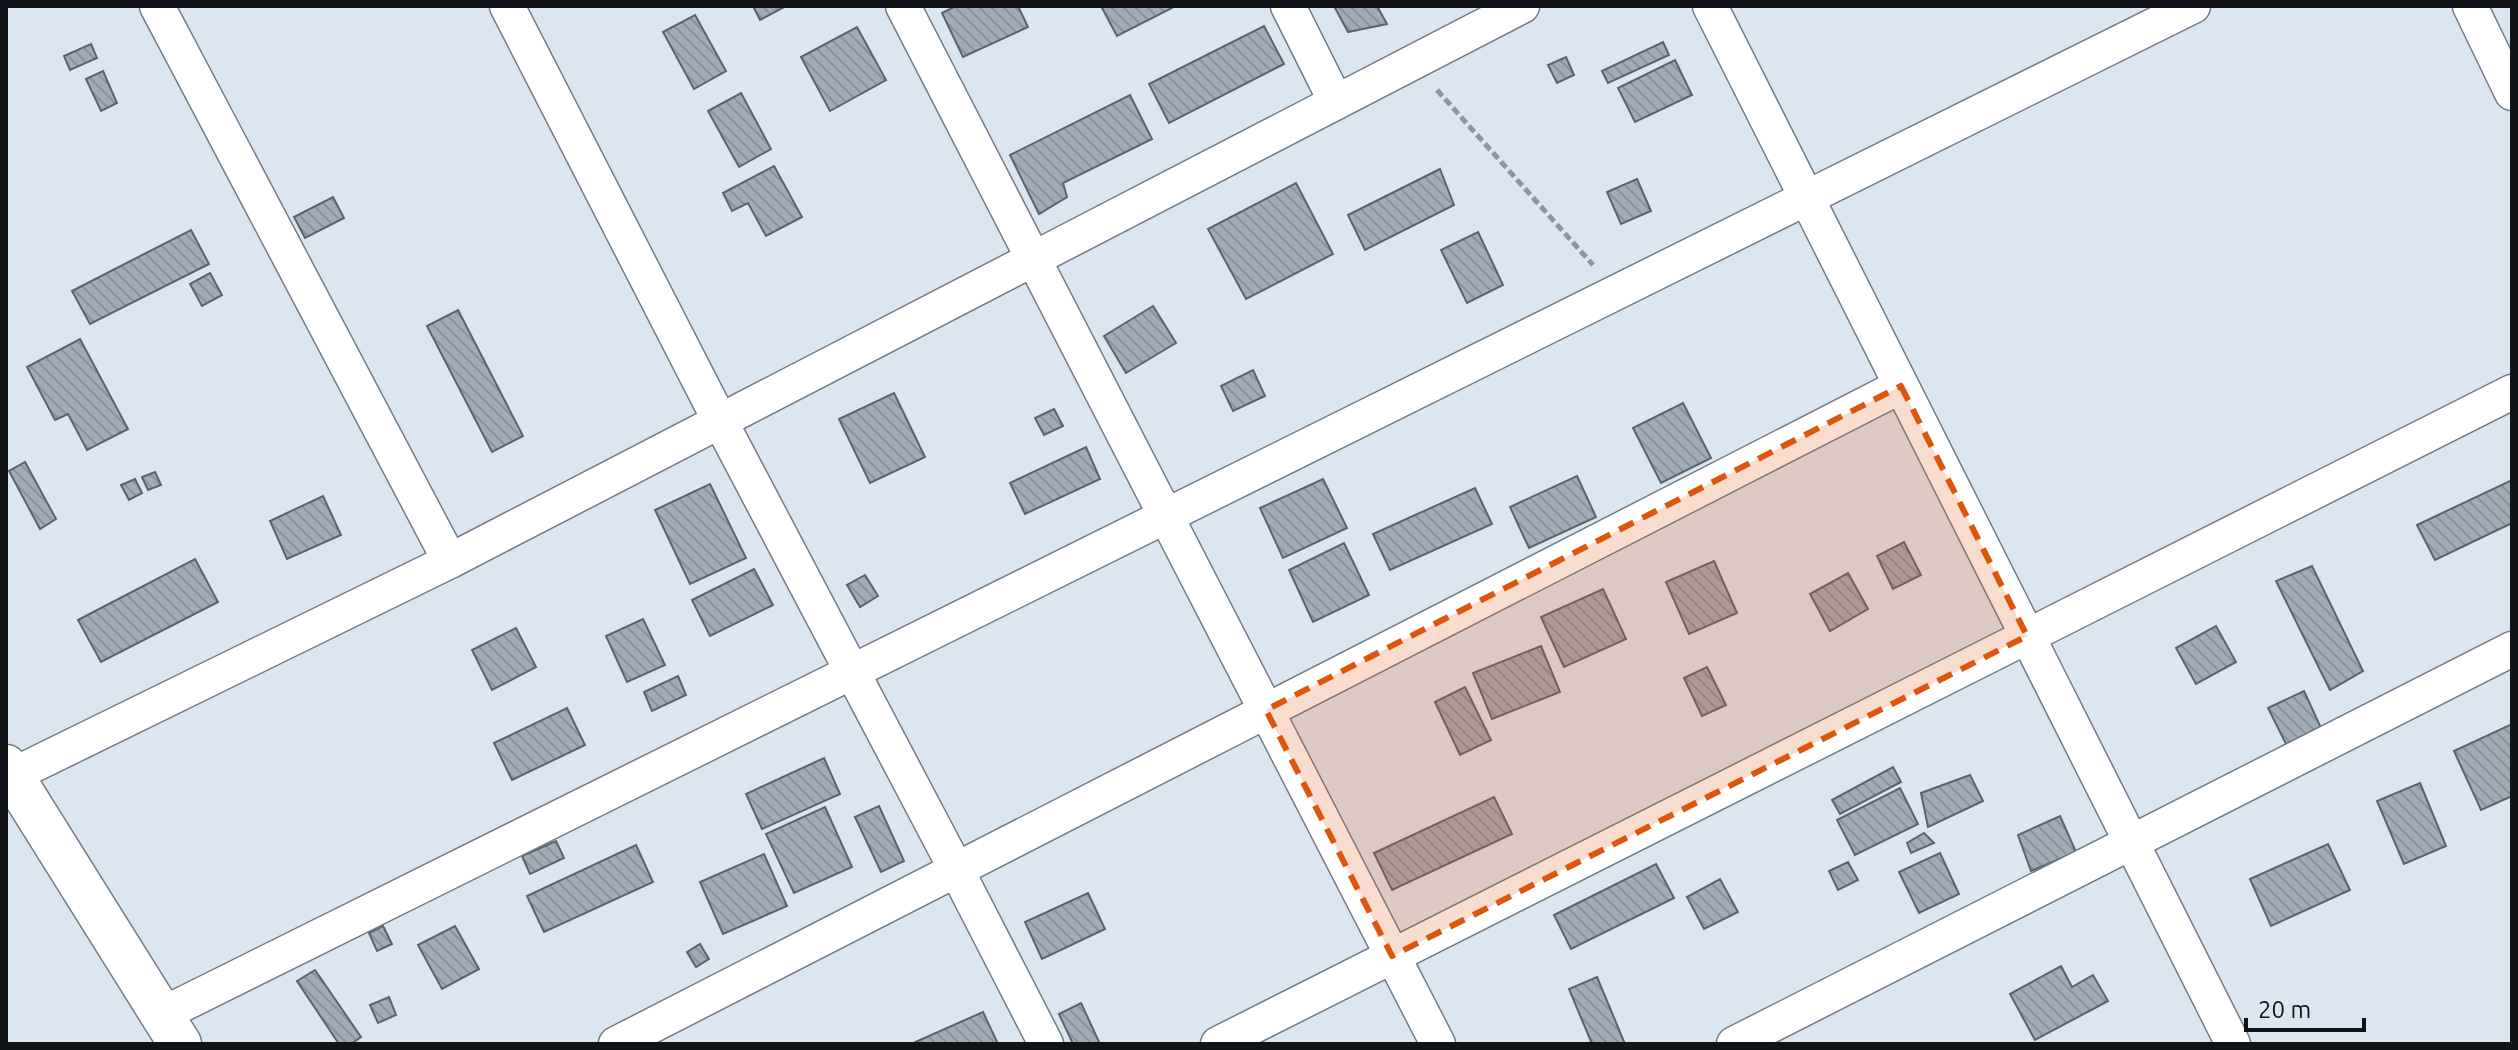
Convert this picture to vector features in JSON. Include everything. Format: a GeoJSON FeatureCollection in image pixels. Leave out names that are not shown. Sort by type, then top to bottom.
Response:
{"type":"FeatureCollection","features":[{"type":"Feature","properties":{"kind":"street"},"geometry":{"type":"LineString","coordinates":[[157,6],[450,561]]}},
{"type":"Feature","properties":{"kind":"street"},"geometry":{"type":"LineString","coordinates":[[507,6],[1046,1044]]}},
{"type":"Feature","properties":{"kind":"street"},"geometry":{"type":"LineString","coordinates":[[903,6],[1438,1044]]}},
{"type":"Feature","properties":{"kind":"street"},"geometry":{"type":"LineString","coordinates":[[1288,6],[1336,102]]}},
{"type":"Feature","properties":{"kind":"street"},"geometry":{"type":"LineString","coordinates":[[1522,6],[450,561],[8,771],[170,1029],[852,672],[2193,6]]}},
{"type":"Feature","properties":{"kind":"street"},"geometry":{"type":"LineString","coordinates":[[1710,6],[2233,1044]]}},
{"type":"Feature","properties":{"kind":"street"},"geometry":{"type":"LineString","coordinates":[[2470,6],[2512,93]]}},
{"type":"Feature","properties":{"kind":"street"},"geometry":{"type":"LineString","coordinates":[[616,1044],[1901,386]]}},
{"type":"Feature","properties":{"kind":"street"},"geometry":{"type":"LineString","coordinates":[[1218,1044],[2512,392]]}},
{"type":"Feature","properties":{"kind":"street"},"geometry":{"type":"LineString","coordinates":[[1734,1044],[2512,649]]}},
{"type":"Feature","properties":{"kind":"path"},"geometry":{"type":"LineString","coordinates":[[1413,63],[1618,292]]}},
{"type":"Feature","properties":{"kind":"highlighted area"},"geometry":{"type":"Polygon","coordinates":[[[1901,386],[2027,636],[1392,956],[1266,710],[1901,386]]]}},
{"type":"Feature","properties":{"kind":"building"},"geometry":{"type":"Polygon","coordinates":[[[753,6],[786,6],[760,20],[753,6]]]}},
{"type":"Feature","properties":{"kind":"building"},"geometry":{"type":"Polygon","coordinates":[[[956,6],[1018,6],[1028,27],[963,57],[942,13],[956,6]]]}},
{"type":"Feature","properties":{"kind":"building"},"geometry":{"type":"Polygon","coordinates":[[[1101,6],[1174,6],[1174,7],[1117,36],[1101,6]]]}},
{"type":"Feature","properties":{"kind":"building"},"geometry":{"type":"Polygon","coordinates":[[[1334,6],[1377,6],[1387,24],[1348,32],[1334,6]]]}},
{"type":"Feature","properties":{"kind":"building"},"geometry":{"type":"Polygon","coordinates":[[[695,15],[726,71],[694,89],[663,32],[695,15]]]}},
{"type":"Feature","properties":{"kind":"building"},"geometry":{"type":"Polygon","coordinates":[[[1264,26],[1284,64],[1169,123],[1149,84],[1264,26]]]}},
{"type":"Feature","properties":{"kind":"building"},"geometry":{"type":"Polygon","coordinates":[[[857,27],[886,80],[830,111],[801,57],[857,27]]]}},
{"type":"Feature","properties":{"kind":"building"},"geometry":{"type":"Polygon","coordinates":[[[1663,42],[1669,55],[1608,83],[1602,71],[1663,42]]]}},
{"type":"Feature","properties":{"kind":"building"},"geometry":{"type":"Polygon","coordinates":[[[91,44],[97,58],[70,70],[64,56],[91,44]]]}},
{"type":"Feature","properties":{"kind":"building"},"geometry":{"type":"Polygon","coordinates":[[[1566,57],[1574,75],[1557,83],[1548,65],[1566,57]]]}},
{"type":"Feature","properties":{"kind":"building"},"geometry":{"type":"Polygon","coordinates":[[[1675,60],[1692,95],[1635,122],[1618,88],[1675,60]]]}},
{"type":"Feature","properties":{"kind":"building"},"geometry":{"type":"Polygon","coordinates":[[[103,71],[117,103],[101,111],[86,79],[103,71]]]}},
{"type":"Feature","properties":{"kind":"building"},"geometry":{"type":"Polygon","coordinates":[[[741,93],[771,149],[739,167],[708,111],[741,93]]]}},
{"type":"Feature","properties":{"kind":"building"},"geometry":{"type":"Polygon","coordinates":[[[1130,95],[1152,139],[1063,183],[1067,197],[1039,214],[1010,155],[1130,95]]]}},
{"type":"Feature","properties":{"kind":"building"},"geometry":{"type":"Polygon","coordinates":[[[774,166],[802,217],[766,236],[748,203],[732,211],[723,193],[774,166]]]}},
{"type":"Feature","properties":{"kind":"building"},"geometry":{"type":"Polygon","coordinates":[[[1440,169],[1454,205],[1365,250],[1348,215],[1440,169]]]}},
{"type":"Feature","properties":{"kind":"building"},"geometry":{"type":"Polygon","coordinates":[[[1637,179],[1651,211],[1621,224],[1607,192],[1637,179]]]}},
{"type":"Feature","properties":{"kind":"building"},"geometry":{"type":"Polygon","coordinates":[[[1296,183],[1333,254],[1246,299],[1208,229],[1296,183]]]}},
{"type":"Feature","properties":{"kind":"building"},"geometry":{"type":"Polygon","coordinates":[[[333,197],[344,218],[305,238],[294,217],[333,197]]]}},
{"type":"Feature","properties":{"kind":"building"},"geometry":{"type":"Polygon","coordinates":[[[191,230],[209,264],[90,324],[72,291],[191,230]]]}},
{"type":"Feature","properties":{"kind":"building"},"geometry":{"type":"Polygon","coordinates":[[[1478,232],[1503,285],[1467,303],[1441,250],[1478,232]]]}},
{"type":"Feature","properties":{"kind":"building"},"geometry":{"type":"Polygon","coordinates":[[[210,273],[222,295],[202,306],[190,284],[210,273]]]}},
{"type":"Feature","properties":{"kind":"building"},"geometry":{"type":"Polygon","coordinates":[[[1153,306],[1176,343],[1126,373],[1104,336],[1153,306]]]}},
{"type":"Feature","properties":{"kind":"building"},"geometry":{"type":"Polygon","coordinates":[[[458,310],[523,436],[492,452],[427,326],[458,310]]]}},
{"type":"Feature","properties":{"kind":"building"},"geometry":{"type":"Polygon","coordinates":[[[80,339],[128,429],[87,450],[68,414],[55,420],[27,367],[80,339]]]}},
{"type":"Feature","properties":{"kind":"building"},"geometry":{"type":"Polygon","coordinates":[[[1253,370],[1265,396],[1233,411],[1221,386],[1253,370]]]}},
{"type":"Feature","properties":{"kind":"building"},"geometry":{"type":"Polygon","coordinates":[[[894,393],[925,457],[870,483],[839,419],[894,393]]]}},
{"type":"Feature","properties":{"kind":"building"},"geometry":{"type":"Polygon","coordinates":[[[1683,403],[1711,458],[1661,483],[1633,428],[1683,403]]]}},
{"type":"Feature","properties":{"kind":"building"},"geometry":{"type":"Polygon","coordinates":[[[1054,409],[1063,426],[1044,435],[1035,418],[1054,409]]]}},
{"type":"Feature","properties":{"kind":"building"},"geometry":{"type":"Polygon","coordinates":[[[1086,447],[1100,479],[1025,514],[1010,483],[1086,447]]]}},
{"type":"Feature","properties":{"kind":"building"},"geometry":{"type":"Polygon","coordinates":[[[25,462],[56,519],[40,529],[9,471],[25,462]]]}},
{"type":"Feature","properties":{"kind":"building"},"geometry":{"type":"Polygon","coordinates":[[[155,472],[161,485],[148,490],[142,477],[155,472]]]}},
{"type":"Feature","properties":{"kind":"building"},"geometry":{"type":"Polygon","coordinates":[[[1577,476],[1596,517],[1529,548],[1510,507],[1577,476]]]}},
{"type":"Feature","properties":{"kind":"building"},"geometry":{"type":"Polygon","coordinates":[[[135,479],[142,493],[129,500],[121,485],[135,479]]]}},
{"type":"Feature","properties":{"kind":"building"},"geometry":{"type":"Polygon","coordinates":[[[1323,479],[1347,528],[1283,558],[1260,508],[1323,479]]]}},
{"type":"Feature","properties":{"kind":"building"},"geometry":{"type":"Polygon","coordinates":[[[2512,480],[2512,523],[2435,560],[2417,525],[2512,480]]]}},
{"type":"Feature","properties":{"kind":"building"},"geometry":{"type":"Polygon","coordinates":[[[710,484],[746,558],[690,584],[655,510],[710,484]]]}},
{"type":"Feature","properties":{"kind":"building"},"geometry":{"type":"Polygon","coordinates":[[[1475,488],[1492,524],[1390,570],[1373,534],[1475,488]]]}},
{"type":"Feature","properties":{"kind":"building"},"geometry":{"type":"Polygon","coordinates":[[[323,496],[341,535],[287,559],[270,521],[323,496]]]}},
{"type":"Feature","properties":{"kind":"building"},"geometry":{"type":"Polygon","coordinates":[[[1904,542],[1921,575],[1893,589],[1877,556],[1904,542]]]}},
{"type":"Feature","properties":{"kind":"building"},"geometry":{"type":"Polygon","coordinates":[[[1344,543],[1369,595],[1313,622],[1289,570],[1344,543]]]}},
{"type":"Feature","properties":{"kind":"building"},"geometry":{"type":"Polygon","coordinates":[[[195,559],[218,602],[101,662],[78,620],[195,559]]]}},
{"type":"Feature","properties":{"kind":"building"},"geometry":{"type":"Polygon","coordinates":[[[1714,561],[1737,613],[1689,634],[1666,582],[1714,561]]]}},
{"type":"Feature","properties":{"kind":"building"},"geometry":{"type":"Polygon","coordinates":[[[2312,566],[2363,671],[2330,690],[2276,581],[2312,566]]]}},
{"type":"Feature","properties":{"kind":"building"},"geometry":{"type":"Polygon","coordinates":[[[754,569],[773,605],[710,636],[692,600],[754,569]]]}},
{"type":"Feature","properties":{"kind":"building"},"geometry":{"type":"Polygon","coordinates":[[[1848,573],[1868,609],[1830,631],[1810,594],[1848,573]]]}},
{"type":"Feature","properties":{"kind":"building"},"geometry":{"type":"Polygon","coordinates":[[[865,575],[878,596],[860,607],[847,585],[865,575]]]}},
{"type":"Feature","properties":{"kind":"building"},"geometry":{"type":"Polygon","coordinates":[[[1603,589],[1626,639],[1564,667],[1541,617],[1603,589]]]}},
{"type":"Feature","properties":{"kind":"building"},"geometry":{"type":"Polygon","coordinates":[[[643,619],[665,665],[627,682],[606,636],[643,619]]]}},
{"type":"Feature","properties":{"kind":"building"},"geometry":{"type":"Polygon","coordinates":[[[2216,626],[2236,662],[2196,684],[2176,648],[2216,626]]]}},
{"type":"Feature","properties":{"kind":"building"},"geometry":{"type":"Polygon","coordinates":[[[516,628],[536,667],[492,690],[472,650],[516,628]]]}},
{"type":"Feature","properties":{"kind":"building"},"geometry":{"type":"Polygon","coordinates":[[[1541,646],[1560,692],[1492,719],[1473,673],[1541,646]]]}},
{"type":"Feature","properties":{"kind":"building"},"geometry":{"type":"Polygon","coordinates":[[[1707,667],[1726,705],[1702,716],[1684,678],[1707,667]]]}},
{"type":"Feature","properties":{"kind":"building"},"geometry":{"type":"Polygon","coordinates":[[[678,676],[686,695],[652,711],[644,692],[678,676]]]}},
{"type":"Feature","properties":{"kind":"building"},"geometry":{"type":"Polygon","coordinates":[[[1465,687],[1491,740],[1460,755],[1435,702],[1465,687]]]}},
{"type":"Feature","properties":{"kind":"building"},"geometry":{"type":"Polygon","coordinates":[[[2304,691],[2321,728],[2286,744],[2268,708],[2304,691]]]}},
{"type":"Feature","properties":{"kind":"building"},"geometry":{"type":"Polygon","coordinates":[[[567,708],[585,745],[512,780],[494,743],[567,708]]]}},
{"type":"Feature","properties":{"kind":"building"},"geometry":{"type":"Polygon","coordinates":[[[2512,724],[2512,796],[2481,810],[2454,751],[2512,724]]]}},
{"type":"Feature","properties":{"kind":"building"},"geometry":{"type":"Polygon","coordinates":[[[824,758],[840,794],[762,829],[746,794],[824,758]]]}},
{"type":"Feature","properties":{"kind":"building"},"geometry":{"type":"Polygon","coordinates":[[[1893,767],[1901,782],[1840,814],[1832,800],[1893,767]]]}},
{"type":"Feature","properties":{"kind":"building"},"geometry":{"type":"Polygon","coordinates":[[[1970,775],[1983,801],[1928,827],[1921,793],[1970,775]]]}},
{"type":"Feature","properties":{"kind":"building"},"geometry":{"type":"Polygon","coordinates":[[[2420,783],[2446,846],[2404,864],[2377,801],[2420,783]]]}},
{"type":"Feature","properties":{"kind":"building"},"geometry":{"type":"Polygon","coordinates":[[[1900,788],[1918,824],[1855,855],[1837,820],[1900,788]]]}},
{"type":"Feature","properties":{"kind":"building"},"geometry":{"type":"Polygon","coordinates":[[[1494,797],[1512,834],[1392,890],[1374,853],[1494,797]]]}},
{"type":"Feature","properties":{"kind":"building"},"geometry":{"type":"Polygon","coordinates":[[[879,806],[904,861],[881,872],[855,817],[879,806]]]}},
{"type":"Feature","properties":{"kind":"building"},"geometry":{"type":"Polygon","coordinates":[[[825,807],[852,867],[794,893],[766,834],[825,807]]]}},
{"type":"Feature","properties":{"kind":"building"},"geometry":{"type":"Polygon","coordinates":[[[2060,816],[2076,852],[2031,871],[2018,835],[2060,816]]]}},
{"type":"Feature","properties":{"kind":"building"},"geometry":{"type":"Polygon","coordinates":[[[1924,833],[1934,843],[1911,853],[1907,843],[1924,833]]]}},
{"type":"Feature","properties":{"kind":"building"},"geometry":{"type":"Polygon","coordinates":[[[556,841],[564,858],[530,874],[522,856],[556,841]]]}},
{"type":"Feature","properties":{"kind":"building"},"geometry":{"type":"Polygon","coordinates":[[[2328,844],[2350,890],[2271,926],[2250,879],[2328,844]]]}},
{"type":"Feature","properties":{"kind":"building"},"geometry":{"type":"Polygon","coordinates":[[[636,845],[653,882],[544,932],[527,896],[636,845]]]}},
{"type":"Feature","properties":{"kind":"building"},"geometry":{"type":"Polygon","coordinates":[[[1940,853],[1959,894],[1919,913],[1899,872],[1940,853]]]}},
{"type":"Feature","properties":{"kind":"building"},"geometry":{"type":"Polygon","coordinates":[[[764,854],[787,906],[723,934],[700,882],[764,854]]]}},
{"type":"Feature","properties":{"kind":"building"},"geometry":{"type":"Polygon","coordinates":[[[1848,862],[1858,880],[1838,890],[1829,871],[1848,862]]]}},
{"type":"Feature","properties":{"kind":"building"},"geometry":{"type":"Polygon","coordinates":[[[1656,864],[1674,898],[1571,949],[1554,915],[1656,864]]]}},
{"type":"Feature","properties":{"kind":"building"},"geometry":{"type":"Polygon","coordinates":[[[1720,879],[1738,912],[1704,929],[1687,897],[1720,879]]]}},
{"type":"Feature","properties":{"kind":"building"},"geometry":{"type":"Polygon","coordinates":[[[1088,893],[1105,929],[1042,959],[1025,922],[1088,893]]]}},
{"type":"Feature","properties":{"kind":"building"},"geometry":{"type":"Polygon","coordinates":[[[383,926],[392,944],[377,951],[369,933],[383,926]]]}},
{"type":"Feature","properties":{"kind":"building"},"geometry":{"type":"Polygon","coordinates":[[[455,926],[479,969],[442,989],[418,945],[455,926]]]}},
{"type":"Feature","properties":{"kind":"building"},"geometry":{"type":"Polygon","coordinates":[[[700,944],[709,959],[696,967],[687,952],[700,944]]]}},
{"type":"Feature","properties":{"kind":"building"},"geometry":{"type":"Polygon","coordinates":[[[2061,966],[2072,987],[2093,975],[2108,1001],[2035,1040],[2010,994],[2061,966]]]}},
{"type":"Feature","properties":{"kind":"building"},"geometry":{"type":"Polygon","coordinates":[[[315,970],[361,1037],[351,1044],[339,1044],[297,981],[315,970]]]}},
{"type":"Feature","properties":{"kind":"building"},"geometry":{"type":"Polygon","coordinates":[[[1597,977],[1625,1044],[1592,1044],[1569,989],[1597,977]]]}},
{"type":"Feature","properties":{"kind":"building"},"geometry":{"type":"Polygon","coordinates":[[[389,997],[396,1015],[378,1023],[370,1005],[389,997]]]}},
{"type":"Feature","properties":{"kind":"building"},"geometry":{"type":"Polygon","coordinates":[[[1081,1003],[1100,1044],[1073,1044],[1059,1014],[1081,1003]]]}},
{"type":"Feature","properties":{"kind":"building"},"geometry":{"type":"Polygon","coordinates":[[[983,1012],[998,1044],[911,1044],[983,1012]]]}}]}
